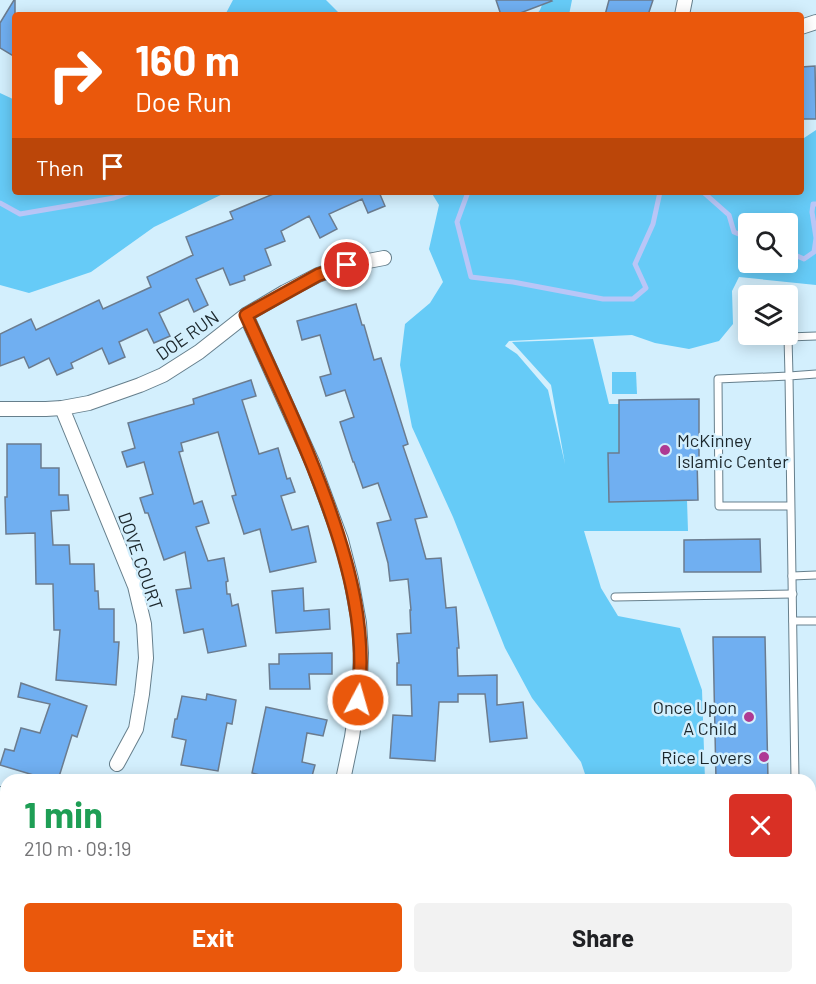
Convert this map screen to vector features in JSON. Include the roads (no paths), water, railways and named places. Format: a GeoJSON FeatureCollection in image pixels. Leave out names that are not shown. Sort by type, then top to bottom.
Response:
{"type":"FeatureCollection","features":[{"type":"Feature","properties":{"kind":"street","name":"DOE RUN"},"geometry":{"type":"LineString","coordinates":[[0,409],[62,408],[89,403],[140,385],[163,375],[199,352],[246,315],[318,275],[347,265],[384,258]]}},
{"type":"Feature","properties":{"kind":"street"},"geometry":{"type":"LineString","coordinates":[[246,315],[314,464],[341,540],[351,579],[359,623],[361,653],[360,681],[344,774]]}},
{"type":"Feature","properties":{"kind":"street","name":"DOVE COURT"},"geometry":{"type":"LineString","coordinates":[[62,408],[135,586],[144,624],[146,658],[136,729],[117,764]]}},
{"type":"Feature","properties":{"kind":"lane"},"geometry":{"type":"LineString","coordinates":[[795,774],[788,337],[816,336]]}},
{"type":"Feature","properties":{"kind":"lane"},"geometry":{"type":"LineString","coordinates":[[790,506],[719,506],[718,379],[816,374]]}},
{"type":"Feature","properties":{"kind":"lane"},"geometry":{"type":"LineString","coordinates":[[792,576],[816,575]]}},
{"type":"Feature","properties":{"kind":"lane"},"geometry":{"type":"LineString","coordinates":[[615,597],[793,594]]}},
{"type":"Feature","properties":{"kind":"lane"},"geometry":{"type":"LineString","coordinates":[[794,621],[816,621]]}},
{"type":"Feature","properties":{"kind":"waterway"},"geometry":{"type":"LineString","coordinates":[[0,203],[20,214],[122,195]]}},
{"type":"Feature","properties":{"kind":"waterway"},"geometry":{"type":"LineString","coordinates":[[467,195],[457,222],[471,277],[513,282],[603,299],[633,299],[646,288],[635,264],[653,224],[659,195]]}},
{"type":"Feature","properties":{"kind":"waterway"},"geometry":{"type":"LineString","coordinates":[[706,195],[729,215],[734,232],[738,234]]}},
{"type":"Feature","properties":{"kind":"waterway"},"geometry":{"type":"LineString","coordinates":[[798,256],[804,259],[814,252],[816,238],[812,212],[813,204],[816,204]]}},
{"type":"Feature","properties":{"kind":"place","name":"McKinney Islamic Center"},"geometry":{"type":"Point","coordinates":[665,450]}},
{"type":"Feature","properties":{"kind":"place","name":"Once Upon A Child"},"geometry":{"type":"Point","coordinates":[749,717]}},
{"type":"Feature","properties":{"kind":"place","name":"Rice Lovers"},"geometry":{"type":"Point","coordinates":[764,757]}}]}
